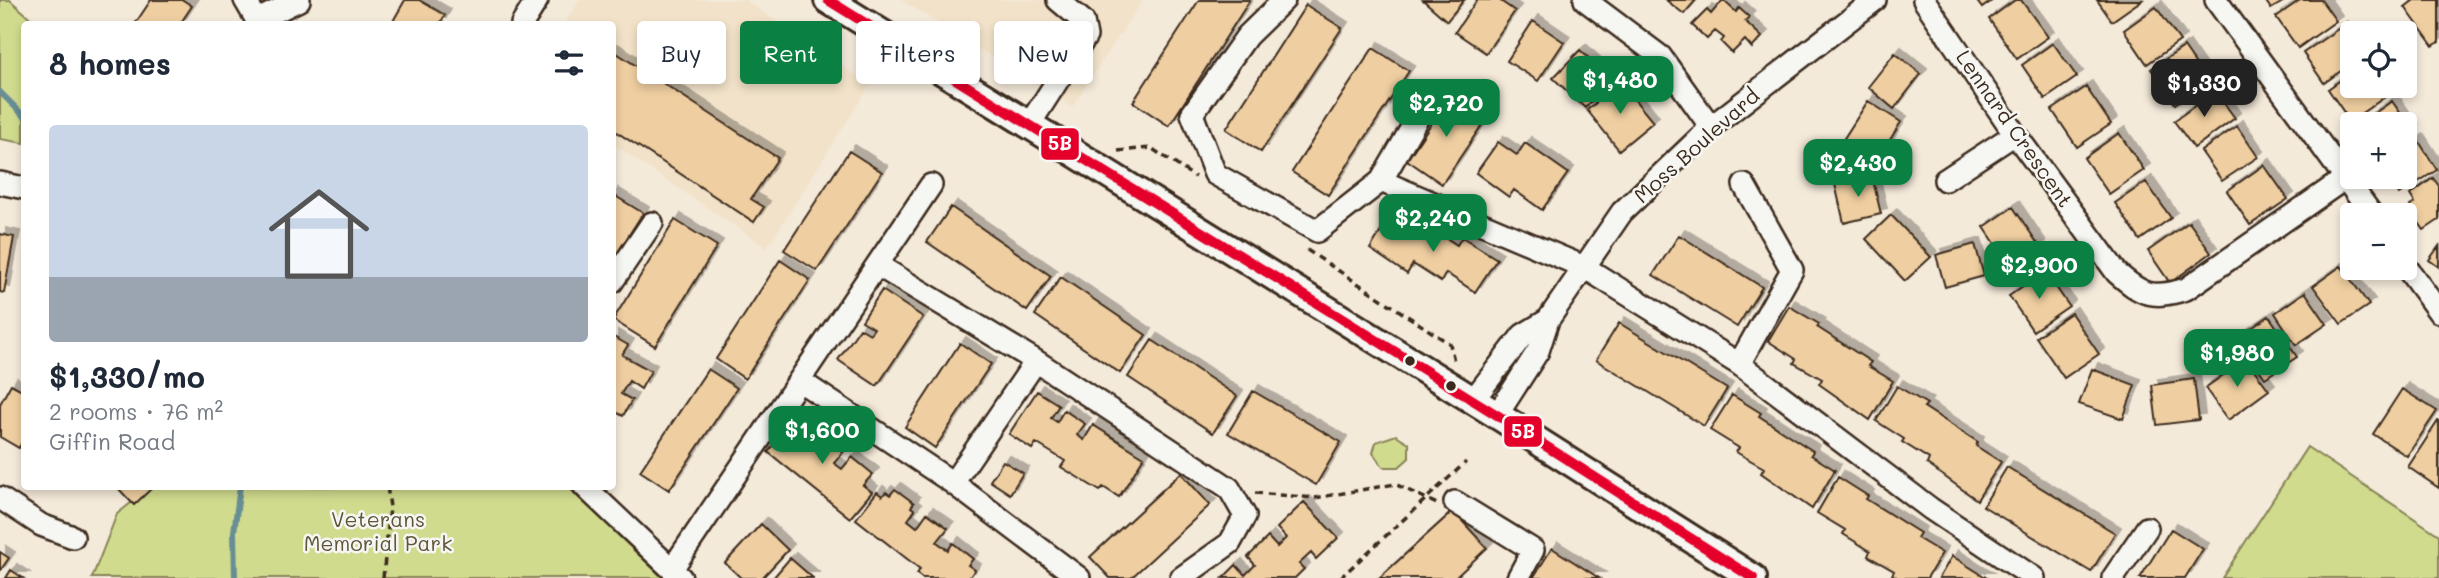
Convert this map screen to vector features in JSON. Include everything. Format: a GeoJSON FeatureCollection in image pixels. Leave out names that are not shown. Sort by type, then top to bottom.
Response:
{"type":"FeatureCollection","features":[{"type":"Feature","properties":{"kind":"main road"},"geometry":{"type":"LineString","coordinates":[[828,0],[1473,400],[1753,578]]}},
{"type":"Feature","properties":{"kind":"street"},"geometry":{"type":"LineString","coordinates":[[245,0],[257,21]]}},
{"type":"Feature","properties":{"kind":"street"},"geometry":{"type":"LineString","coordinates":[[260,21],[299,0]]}},
{"type":"Feature","properties":{"kind":"street"},"geometry":{"type":"LineString","coordinates":[[524,21],[537,0]]}},
{"type":"Feature","properties":{"kind":"street"},"geometry":{"type":"LineString","coordinates":[[1029,125],[1086,36],[1083,21],[1058,0]]}},
{"type":"Feature","properties":{"kind":"street"},"geometry":{"type":"LineString","coordinates":[[1284,0],[1247,36],[1192,114],[1215,174],[1317,230],[1381,181],[1425,105]]}},
{"type":"Feature","properties":{"kind":"street"},"geometry":{"type":"LineString","coordinates":[[1585,0],[1661,57],[1711,127]]}},
{"type":"Feature","properties":{"kind":"street","name":"Moss Boulevard"},"geometry":{"type":"LineString","coordinates":[[1497,415],[1538,351],[1548,320],[1622,212],[1711,127],[1875,0]]}},
{"type":"Feature","properties":{"kind":"street","name":"Lennard Crescent"},"geometry":{"type":"LineString","coordinates":[[1924,0],[2015,134],[2117,273],[2136,289],[2160,297],[2186,289],[2340,182]]}},
{"type":"Feature","properties":{"kind":"street"},"geometry":{"type":"LineString","coordinates":[[2216,0],[2340,168]]}},
{"type":"Feature","properties":{"kind":"street"},"geometry":{"type":"LineString","coordinates":[[1945,180],[2015,134]]}},
{"type":"Feature","properties":{"kind":"street"},"geometry":{"type":"LineString","coordinates":[[1381,181],[1584,267],[1739,364],[1931,509],[2034,578]]}},
{"type":"Feature","properties":{"kind":"street"},"geometry":{"type":"LineString","coordinates":[[0,183],[21,187]]}},
{"type":"Feature","properties":{"kind":"street"},"geometry":{"type":"LineString","coordinates":[[1739,364],[1792,270],[1744,184]]}},
{"type":"Feature","properties":{"kind":"street"},"geometry":{"type":"LineString","coordinates":[[588,490],[676,573],[931,185]]}},
{"type":"Feature","properties":{"kind":"street"},"geometry":{"type":"LineString","coordinates":[[616,276],[652,223]]}},
{"type":"Feature","properties":{"kind":"street"},"geometry":{"type":"LineString","coordinates":[[879,266],[1036,361],[1229,488],[1245,516],[1230,543],[1181,578]]}},
{"type":"Feature","properties":{"kind":"street"},"geometry":{"type":"LineString","coordinates":[[2416,280],[2439,312]]}},
{"type":"Feature","properties":{"kind":"street","name":"Moss Boulevard"},"geometry":{"type":"LineString","coordinates":[[1473,400],[1523,335],[1548,320]]}},
{"type":"Feature","properties":{"kind":"street"},"geometry":{"type":"LineString","coordinates":[[953,483],[1036,361]]}},
{"type":"Feature","properties":{"kind":"street"},"geometry":{"type":"LineString","coordinates":[[800,381],[953,483],[1079,578]]}},
{"type":"Feature","properties":{"kind":"street"},"geometry":{"type":"LineString","coordinates":[[0,498],[41,525],[72,537]]}},
{"type":"Feature","properties":{"kind":"street"},"geometry":{"type":"LineString","coordinates":[[1455,502],[1533,551],[1518,578]]}},
{"type":"Feature","properties":{"kind":"street"},"geometry":{"type":"LineString","coordinates":[[2113,578],[2147,528]]}},
{"type":"Feature","properties":{"kind":"path"},"geometry":{"type":"LineString","coordinates":[[1110,147],[1122,153],[1151,148],[1197,178]]}},
{"type":"Feature","properties":{"kind":"path"},"geometry":{"type":"LineString","coordinates":[[1300,246],[1450,344],[1457,369]]}},
{"type":"Feature","properties":{"kind":"path"},"geometry":{"type":"LineString","coordinates":[[1340,578],[1466,462]]}},
{"type":"Feature","properties":{"kind":"path"},"geometry":{"type":"LineString","coordinates":[[1229,488],[1278,497],[1315,498],[1395,484],[1442,507],[1455,502]]}},
{"type":"Feature","properties":{"kind":"path"},"geometry":{"type":"LineString","coordinates":[[383,578],[390,507],[388,490]]}},
{"type":"Feature","properties":{"kind":"shaded area"},"geometry":{"type":"Polygon","coordinates":[[[579,0],[745,0],[776,21],[740,21],[740,84],[842,84],[842,66],[856,75],[856,84],[870,85],[767,248],[616,146],[616,21],[566,21],[579,0]]]}},
{"type":"Feature","properties":{"kind":"shaded area"},"geometry":{"type":"Polygon","coordinates":[[[901,0],[1143,0],[1093,75],[1093,21],[994,21],[994,58],[980,49],[980,21],[935,21],[901,0]]]}},
{"type":"Feature","properties":{"kind":"shaded area"},"geometry":{"type":"Polygon","coordinates":[[[1035,84],[1087,84],[1072,107],[1035,84]]]}},
{"type":"Feature","properties":{"kind":"green space"},"geometry":{"type":"Polygon","coordinates":[[[0,0],[10,0],[34,21],[21,21],[21,142],[0,139],[0,0]]]}},
{"type":"Feature","properties":{"kind":"green space"},"geometry":{"type":"Polygon","coordinates":[[[1396,435],[1409,443],[1409,458],[1399,467],[1383,467],[1373,453],[1376,442],[1396,435]]]}},
{"type":"Feature","properties":{"kind":"green space"},"geometry":{"type":"Polygon","coordinates":[[[2307,447],[2439,535],[2439,578],[2222,578],[2307,447]]]}},
{"type":"Feature","properties":{"kind":"green space","name":"Veterans Memorial Park"},"geometry":{"type":"Polygon","coordinates":[[[147,490],[571,490],[663,578],[92,578],[117,514],[147,490]]]}},
{"type":"Feature","properties":{"kind":"building"},"geometry":{"type":"Polygon","coordinates":[[[151,0],[183,0],[192,6],[182,21],[137,21],[151,0]]]}},
{"type":"Feature","properties":{"kind":"building"},"geometry":{"type":"Polygon","coordinates":[[[405,0],[419,0],[445,15],[442,21],[393,21],[405,0]]]}},
{"type":"Feature","properties":{"kind":"building"},"geometry":{"type":"Polygon","coordinates":[[[1199,0],[1250,0],[1169,126],[1133,102],[1199,0]]]}},
{"type":"Feature","properties":{"kind":"building"},"geometry":{"type":"Polygon","coordinates":[[[1423,0],[1464,0],[1447,21],[1423,0]]]}},
{"type":"Feature","properties":{"kind":"building"},"geometry":{"type":"Polygon","coordinates":[[[1477,0],[1499,0],[1515,11],[1486,53],[1455,32],[1477,0]]]}},
{"type":"Feature","properties":{"kind":"building"},"geometry":{"type":"Polygon","coordinates":[[[1666,0],[1696,0],[1684,14],[1666,0]]]}},
{"type":"Feature","properties":{"kind":"building"},"geometry":{"type":"Polygon","coordinates":[[[1723,0],[1736,12],[1739,8],[1749,17],[1745,21],[1762,37],[1752,48],[1745,40],[1732,53],[1721,42],[1724,38],[1715,31],[1707,39],[1692,25],[1707,10],[1711,14],[1723,0]]]}},
{"type":"Feature","properties":{"kind":"building"},"geometry":{"type":"Polygon","coordinates":[[[1976,0],[1993,0],[1982,8],[1976,0]]]}},
{"type":"Feature","properties":{"kind":"building"},"geometry":{"type":"Polygon","coordinates":[[[2015,0],[2021,0],[2048,37],[2017,59],[1989,19],[2015,0]]]}},
{"type":"Feature","properties":{"kind":"building"},"geometry":{"type":"Polygon","coordinates":[[[2097,0],[2142,0],[2112,21],[2097,0]]]}},
{"type":"Feature","properties":{"kind":"building"},"geometry":{"type":"Polygon","coordinates":[[[2265,0],[2286,0],[2271,9],[2265,0]]]}},
{"type":"Feature","properties":{"kind":"building"},"geometry":{"type":"Polygon","coordinates":[[[2300,0],[2321,0],[2336,21],[2298,48],[2276,17],[2300,0]]]}},
{"type":"Feature","properties":{"kind":"building"},"geometry":{"type":"Polygon","coordinates":[[[2414,0],[2439,0],[2439,42],[2433,46],[2405,7],[2414,0]]]}},
{"type":"Feature","properties":{"kind":"building"},"geometry":{"type":"Polygon","coordinates":[[[1306,5],[1342,28],[1261,152],[1226,129],[1306,5]]]}},
{"type":"Feature","properties":{"kind":"building"},"geometry":{"type":"Polygon","coordinates":[[[2156,7],[2180,41],[2147,64],[2124,30],[2156,7]]]}},
{"type":"Feature","properties":{"kind":"building"},"geometry":{"type":"Polygon","coordinates":[[[1533,21],[1564,42],[1538,81],[1507,61],[1533,21]]]}},
{"type":"Feature","properties":{"kind":"building"},"geometry":{"type":"Polygon","coordinates":[[[2340,28],[2340,72],[2324,83],[2303,53],[2340,28]]]}},
{"type":"Feature","properties":{"kind":"building"},"geometry":{"type":"Polygon","coordinates":[[[2053,43],[2077,77],[2045,99],[2022,65],[2053,43]]]}},
{"type":"Feature","properties":{"kind":"building"},"geometry":{"type":"Polygon","coordinates":[[[2184,47],[2208,82],[2175,104],[2151,69],[2184,47]]]}},
{"type":"Feature","properties":{"kind":"building"},"geometry":{"type":"Polygon","coordinates":[[[1373,48],[1409,71],[1328,195],[1292,172],[1373,48]]]}},
{"type":"Feature","properties":{"kind":"building"},"geometry":{"type":"Polygon","coordinates":[[[1580,50],[1612,80],[1585,108],[1553,78],[1580,50]]]}},
{"type":"Feature","properties":{"kind":"building"},"geometry":{"type":"Polygon","coordinates":[[[616,53],[637,66],[637,84],[664,84],[778,158],[751,199],[764,207],[754,222],[616,132],[616,53]]]}},
{"type":"Feature","properties":{"kind":"building"},"geometry":{"type":"Polygon","coordinates":[[[1895,53],[1921,74],[1894,109],[1868,87],[1895,53]]]}},
{"type":"Feature","properties":{"kind":"building"},"geometry":{"type":"Polygon","coordinates":[[[2340,80],[2340,98],[2384,98],[2363,112],[2344,112],[2328,89],[2340,80]]]}},
{"type":"Feature","properties":{"kind":"building"},"geometry":{"type":"Polygon","coordinates":[[[1621,83],[1653,122],[1619,150],[1587,110],[1621,83]]]}},
{"type":"Feature","properties":{"kind":"building"},"geometry":{"type":"Polygon","coordinates":[[[2086,87],[2111,124],[2077,147],[2052,110],[2086,87]]]}},
{"type":"Feature","properties":{"kind":"building"},"geometry":{"type":"Polygon","coordinates":[[[2215,91],[2235,118],[2194,148],[2174,121],[2215,91]]]}},
{"type":"Feature","properties":{"kind":"building"},"geometry":{"type":"Polygon","coordinates":[[[1450,95],[1486,119],[1442,184],[1407,160],[1450,95]]]}},
{"type":"Feature","properties":{"kind":"building"},"geometry":{"type":"Polygon","coordinates":[[[1868,101],[1901,122],[1875,164],[1841,143],[1868,101]]]}},
{"type":"Feature","properties":{"kind":"building"},"geometry":{"type":"Polygon","coordinates":[[[2392,101],[2400,112],[2376,112],[2392,101]]]}},
{"type":"Feature","properties":{"kind":"building"},"geometry":{"type":"Polygon","coordinates":[[[2237,126],[2258,157],[2222,181],[2201,151],[2237,126]]]}},
{"type":"Feature","properties":{"kind":"building"},"geometry":{"type":"Polygon","coordinates":[[[2119,133],[2144,170],[2109,194],[2084,158],[2119,133]]]}},
{"type":"Feature","properties":{"kind":"building"},"geometry":{"type":"Polygon","coordinates":[[[2417,141],[2437,170],[2417,183],[2417,141]]]}},
{"type":"Feature","properties":{"kind":"building"},"geometry":{"type":"Polygon","coordinates":[[[1498,142],[1517,155],[1525,143],[1568,173],[1542,210],[1514,190],[1509,197],[1476,173],[1498,142]]]}},
{"type":"Feature","properties":{"kind":"building"},"geometry":{"type":"Polygon","coordinates":[[[849,151],[882,172],[817,271],[784,250],[849,151]]]}},
{"type":"Feature","properties":{"kind":"building"},"geometry":{"type":"Polygon","coordinates":[[[2264,165],[2288,199],[2250,225],[2227,191],[2264,165]]]}},
{"type":"Feature","properties":{"kind":"building"},"geometry":{"type":"Polygon","coordinates":[[[1872,176],[1881,214],[1844,223],[1835,184],[1872,176]]]}},
{"type":"Feature","properties":{"kind":"building"},"geometry":{"type":"Polygon","coordinates":[[[2433,178],[2439,186],[2439,220],[2424,230],[2417,220],[2417,203],[2410,195],[2433,178]]]}},
{"type":"Feature","properties":{"kind":"building"},"geometry":{"type":"Polygon","coordinates":[[[2146,182],[2171,218],[2140,240],[2115,203],[2146,182]]]}},
{"type":"Feature","properties":{"kind":"building"},"geometry":{"type":"Polygon","coordinates":[[[616,196],[643,213],[616,255],[616,196]]]}},
{"type":"Feature","properties":{"kind":"building"},"geometry":{"type":"Polygon","coordinates":[[[951,207],[1051,276],[1027,311],[927,242],[951,207]]]}},
{"type":"Feature","properties":{"kind":"building"},"geometry":{"type":"Polygon","coordinates":[[[2013,207],[2040,247],[2011,267],[1984,227],[2013,207]]]}},
{"type":"Feature","properties":{"kind":"building"},"geometry":{"type":"Polygon","coordinates":[[[1391,215],[1423,235],[1428,226],[1457,245],[1462,237],[1497,259],[1475,292],[1446,273],[1441,282],[1413,264],[1407,274],[1370,249],[1391,215]]]}},
{"type":"Feature","properties":{"kind":"building"},"geometry":{"type":"Polygon","coordinates":[[[1891,215],[1931,257],[1905,281],[1866,239],[1891,215]]]}},
{"type":"Feature","properties":{"kind":"building"},"geometry":{"type":"Polygon","coordinates":[[[675,220],[717,246],[655,346],[616,322],[616,315],[675,220]]]}},
{"type":"Feature","properties":{"kind":"building"},"geometry":{"type":"Polygon","coordinates":[[[2189,222],[2211,253],[2170,283],[2148,251],[2189,222]]]}},
{"type":"Feature","properties":{"kind":"building"},"geometry":{"type":"Polygon","coordinates":[[[0,234],[14,237],[4,293],[0,292],[0,234]]]}},
{"type":"Feature","properties":{"kind":"building"},"geometry":{"type":"Polygon","coordinates":[[[1679,235],[1762,287],[1737,327],[1653,275],[1679,235]]]}},
{"type":"Feature","properties":{"kind":"building"},"geometry":{"type":"Polygon","coordinates":[[[1975,244],[1984,276],[1945,287],[1936,255],[1975,244]]]}},
{"type":"Feature","properties":{"kind":"building"},"geometry":{"type":"Polygon","coordinates":[[[2439,246],[2439,267],[2429,260],[2439,246]]]}},
{"type":"Feature","properties":{"kind":"building"},"geometry":{"type":"Polygon","coordinates":[[[780,260],[810,280],[745,379],[716,359],[780,260]]]}},
{"type":"Feature","properties":{"kind":"building"},"geometry":{"type":"Polygon","coordinates":[[[2340,267],[2340,280],[2351,280],[2369,305],[2341,324],[2313,286],[2340,267]]]}},
{"type":"Feature","properties":{"kind":"building"},"geometry":{"type":"Polygon","coordinates":[[[2045,271],[2069,306],[2033,331],[2009,296],[2045,271]]]}},
{"type":"Feature","properties":{"kind":"building"},"geometry":{"type":"Polygon","coordinates":[[[1061,277],[1146,335],[1120,373],[1035,315],[1061,277]]]}},
{"type":"Feature","properties":{"kind":"building"},"geometry":{"type":"Polygon","coordinates":[[[882,290],[923,317],[877,386],[838,360],[860,328],[870,334],[874,328],[862,321],[882,290]]]}},
{"type":"Feature","properties":{"kind":"building"},"geometry":{"type":"Polygon","coordinates":[[[2305,292],[2327,324],[2296,345],[2275,313],[2305,292]]]}},
{"type":"Feature","properties":{"kind":"building"},"geometry":{"type":"Polygon","coordinates":[[[1789,306],[1819,324],[1817,327],[1871,362],[1868,366],[1893,381],[1870,420],[1819,384],[1822,379],[1794,363],[1796,359],[1768,341],[1789,306]]]}},
{"type":"Feature","properties":{"kind":"building"},"geometry":{"type":"Polygon","coordinates":[[[2071,313],[2099,354],[2064,378],[2036,337],[2071,313]]]}},
{"type":"Feature","properties":{"kind":"building"},"geometry":{"type":"Polygon","coordinates":[[[2269,316],[2297,357],[2265,378],[2237,338],[2269,316]]]}},
{"type":"Feature","properties":{"kind":"building"},"geometry":{"type":"Polygon","coordinates":[[[1619,323],[1727,389],[1704,426],[1596,360],[1619,323]]]}},
{"type":"Feature","properties":{"kind":"building"},"geometry":{"type":"Polygon","coordinates":[[[616,338],[628,345],[622,355],[651,371],[641,389],[629,381],[621,394],[632,400],[623,416],[616,412],[616,338]]]}},
{"type":"Feature","properties":{"kind":"building"},"geometry":{"type":"Polygon","coordinates":[[[1152,340],[1237,396],[1213,433],[1128,377],[1152,340]]]}},
{"type":"Feature","properties":{"kind":"building"},"geometry":{"type":"Polygon","coordinates":[[[960,343],[991,364],[935,448],[905,427],[960,343]]]}},
{"type":"Feature","properties":{"kind":"building"},"geometry":{"type":"Polygon","coordinates":[[[2246,359],[2269,390],[2228,420],[2205,388],[2246,359]]]}},
{"type":"Feature","properties":{"kind":"building"},"geometry":{"type":"Polygon","coordinates":[[[708,369],[737,388],[669,490],[640,471],[708,369]]]}},
{"type":"Feature","properties":{"kind":"building"},"geometry":{"type":"Polygon","coordinates":[[[2092,369],[2135,385],[2123,419],[2079,404],[2092,369]]]}},
{"type":"Feature","properties":{"kind":"building"},"geometry":{"type":"Polygon","coordinates":[[[2194,379],[2199,420],[2157,425],[2152,385],[2194,379]]]}},
{"type":"Feature","properties":{"kind":"building"},"geometry":{"type":"Polygon","coordinates":[[[11,384],[21,389],[19,448],[0,437],[0,404],[11,384]]]}},
{"type":"Feature","properties":{"kind":"building"},"geometry":{"type":"Polygon","coordinates":[[[1897,386],[1927,404],[1924,407],[1978,442],[1976,446],[2001,462],[1977,500],[1927,464],[1929,459],[1902,442],[1904,439],[1876,421],[1897,386]]]}},
{"type":"Feature","properties":{"kind":"building"},"geometry":{"type":"Polygon","coordinates":[[[2402,389],[2437,411],[2407,456],[2373,434],[2402,389]]]}},
{"type":"Feature","properties":{"kind":"building"},"geometry":{"type":"Polygon","coordinates":[[[1037,391],[1059,405],[1051,418],[1057,422],[1064,410],[1085,424],[1077,435],[1084,440],[1093,425],[1144,457],[1119,497],[1103,487],[1100,491],[1061,467],[1065,461],[1036,443],[1032,449],[1009,434],[1037,391]]]}},
{"type":"Feature","properties":{"kind":"building"},"geometry":{"type":"Polygon","coordinates":[[[1253,391],[1341,442],[1316,485],[1228,433],[1253,391]]]}},
{"type":"Feature","properties":{"kind":"building"},"geometry":{"type":"Polygon","coordinates":[[[1732,395],[1761,413],[1759,416],[1813,451],[1811,455],[1835,470],[1812,509],[1761,473],[1764,468],[1736,452],[1739,448],[1710,430],[1732,395]]]}},
{"type":"Feature","properties":{"kind":"building"},"geometry":{"type":"Polygon","coordinates":[[[799,414],[818,429],[811,438],[816,442],[825,436],[844,451],[834,463],[842,469],[852,457],[873,474],[863,485],[872,492],[850,518],[768,452],[799,414]]]}},
{"type":"Feature","properties":{"kind":"building"},"geometry":{"type":"Polygon","coordinates":[[[2439,421],[2439,488],[2408,467],[2439,421]]]}},
{"type":"Feature","properties":{"kind":"building"},"geometry":{"type":"Polygon","coordinates":[[[1003,461],[1023,473],[1010,494],[990,481],[1003,461]]]}},
{"type":"Feature","properties":{"kind":"building"},"geometry":{"type":"Polygon","coordinates":[[[2007,467],[2115,533],[2091,572],[1983,506],[2007,467]]]}},
{"type":"Feature","properties":{"kind":"building"},"geometry":{"type":"Polygon","coordinates":[[[1181,473],[1210,505],[1131,578],[1110,578],[1090,557],[1181,473]]]}},
{"type":"Feature","properties":{"kind":"building"},"geometry":{"type":"Polygon","coordinates":[[[1838,477],[1868,496],[1866,499],[1920,533],[1917,538],[1942,553],[1927,578],[1898,578],[1892,575],[1894,571],[1868,556],[1870,551],[1843,534],[1845,530],[1817,513],[1838,477]]]}},
{"type":"Feature","properties":{"kind":"building"},"geometry":{"type":"Polygon","coordinates":[[[895,489],[914,503],[911,507],[915,510],[908,520],[917,527],[927,513],[948,528],[937,542],[948,550],[953,543],[973,559],[968,565],[975,570],[969,578],[922,578],[917,574],[920,569],[856,519],[877,492],[882,496],[886,492],[890,495],[895,489]]]}},
{"type":"Feature","properties":{"kind":"building"},"geometry":{"type":"Polygon","coordinates":[[[120,490],[150,490],[134,505],[120,490]]]}},
{"type":"Feature","properties":{"kind":"building"},"geometry":{"type":"Polygon","coordinates":[[[1304,502],[1338,538],[1316,559],[1311,553],[1299,564],[1304,569],[1295,578],[1223,578],[1236,565],[1245,575],[1255,565],[1248,557],[1268,537],[1277,547],[1286,538],[1277,528],[1304,502]]]}},
{"type":"Feature","properties":{"kind":"building"},"geometry":{"type":"Polygon","coordinates":[[[1453,511],[1487,548],[1455,578],[1379,578],[1453,511]]]}},
{"type":"Feature","properties":{"kind":"building"},"geometry":{"type":"Polygon","coordinates":[[[761,524],[788,550],[762,578],[741,578],[725,563],[761,524]]]}},
{"type":"Feature","properties":{"kind":"building"},"geometry":{"type":"Polygon","coordinates":[[[2171,529],[2203,549],[2185,578],[2140,578],[2171,529]]]}},
{"type":"Feature","properties":{"kind":"building"},"geometry":{"type":"Polygon","coordinates":[[[1552,548],[1599,578],[1533,578],[1552,548]]]}},
{"type":"Feature","properties":{"kind":"building"},"geometry":{"type":"Polygon","coordinates":[[[0,552],[9,558],[0,571],[0,552]]]}},
{"type":"Feature","properties":{"kind":"building"},"geometry":{"type":"Polygon","coordinates":[[[1952,556],[1987,578],[1939,578],[1952,556]]]}},
{"type":"Feature","properties":{"kind":"building"},"geometry":{"type":"Polygon","coordinates":[[[790,558],[813,578],[773,578],[790,558]]]}},
{"type":"Feature","properties":{"kind":"building"},"geometry":{"type":"Polygon","coordinates":[[[11,570],[23,578],[6,578],[11,570]]]}},
{"type":"Feature","properties":{"kind":"waterway"},"geometry":{"type":"LineString","coordinates":[[0,92],[21,113]]}},
{"type":"Feature","properties":{"kind":"waterway"},"geometry":{"type":"LineString","coordinates":[[235,578],[234,532],[239,490]]}},
{"type":"Feature","properties":{"kind":"transit line","name":"5B"},"geometry":{"type":"LineString","coordinates":[[828,0],[1497,415],[1753,578]]}}]}
